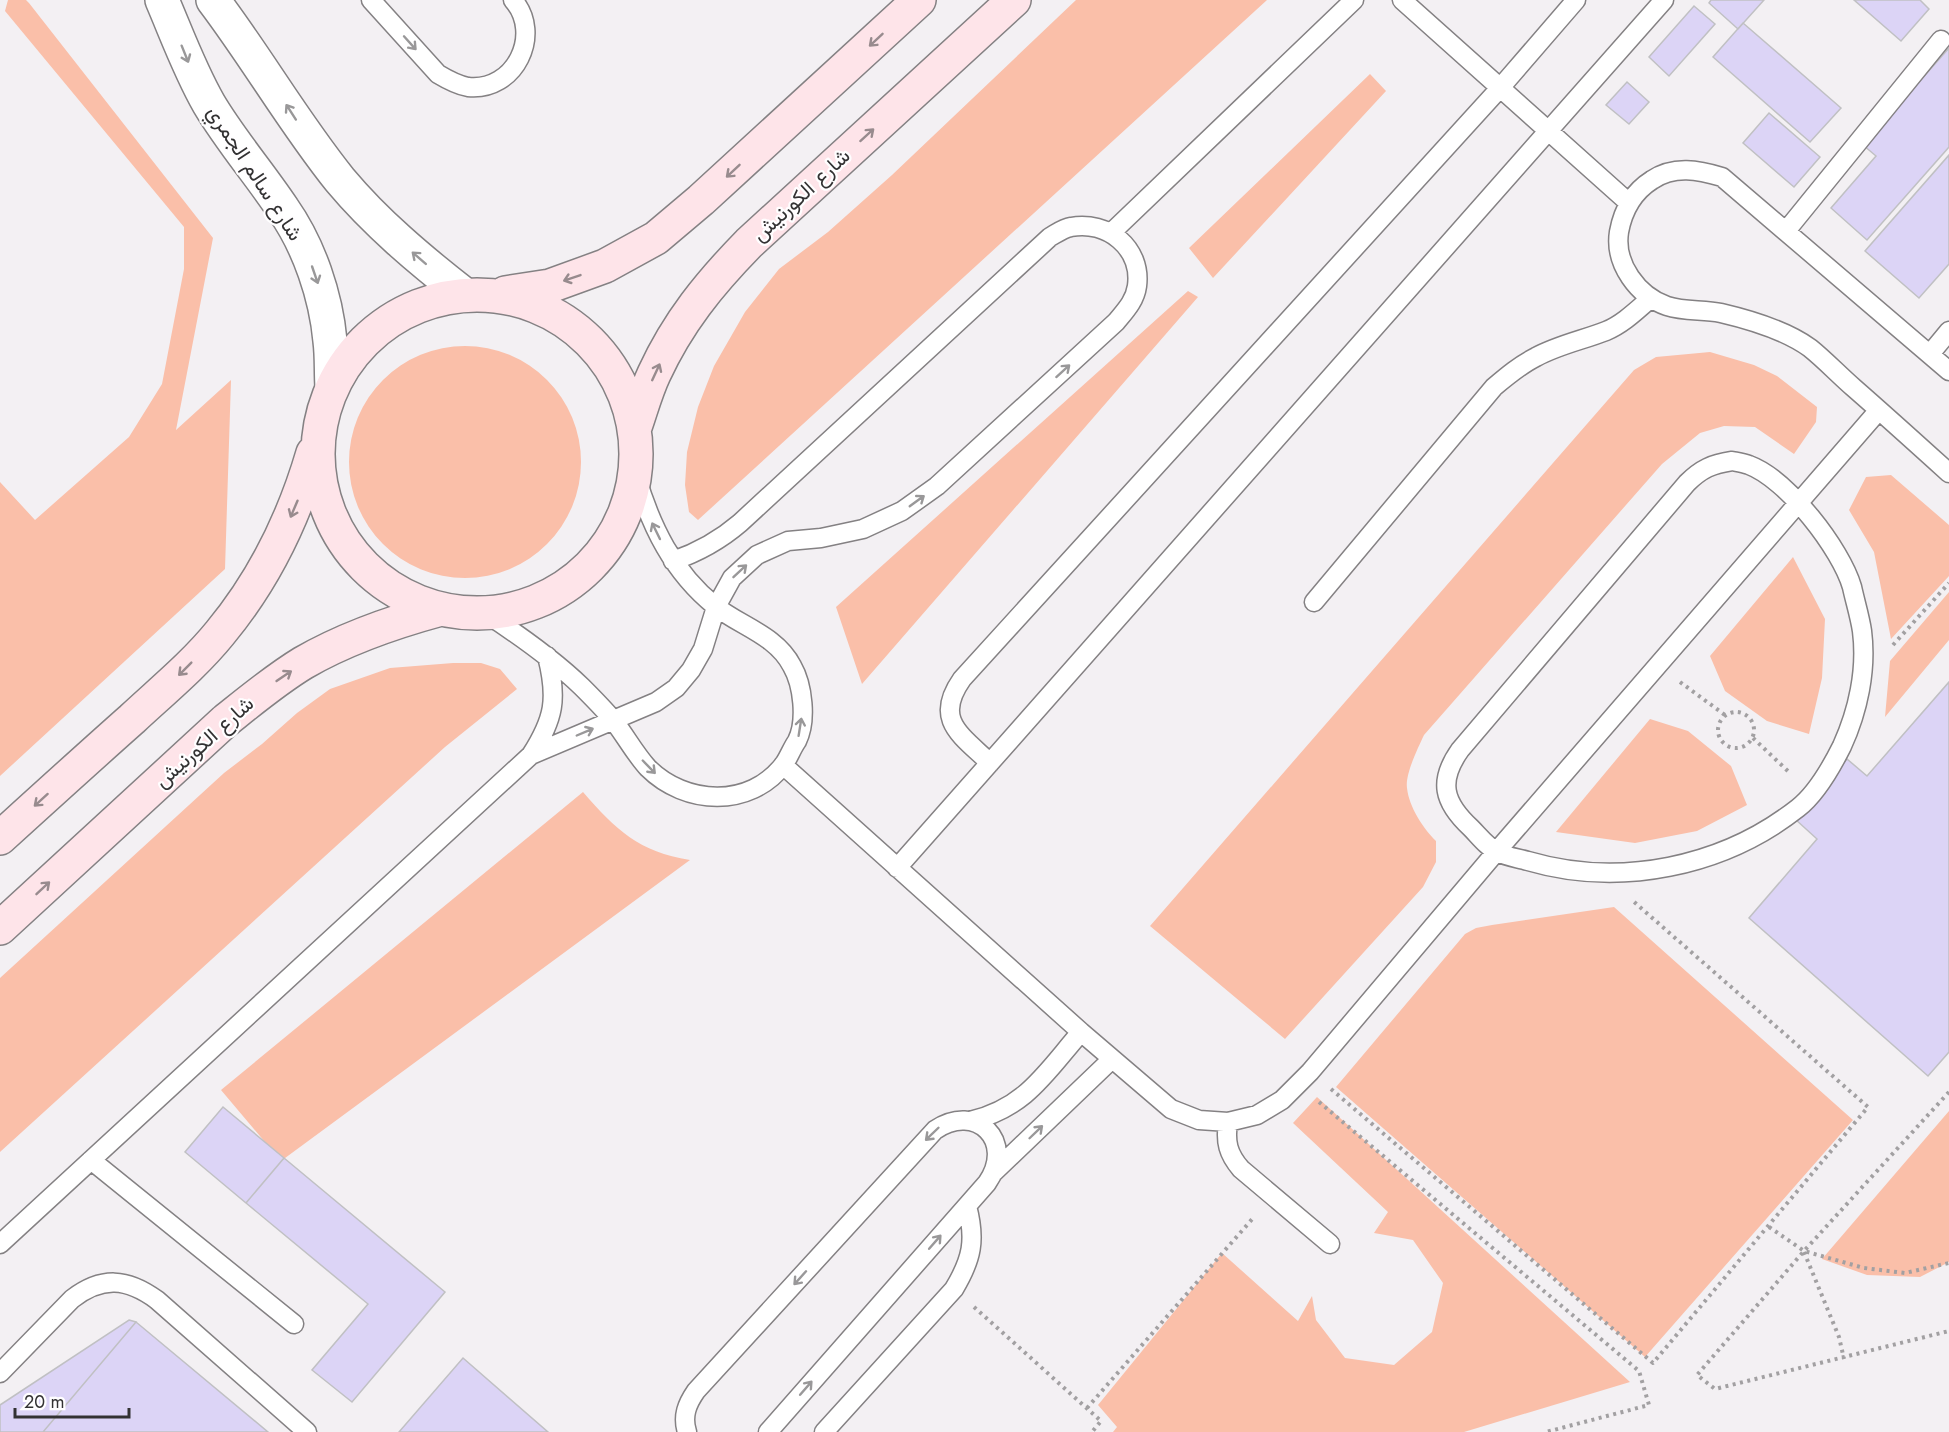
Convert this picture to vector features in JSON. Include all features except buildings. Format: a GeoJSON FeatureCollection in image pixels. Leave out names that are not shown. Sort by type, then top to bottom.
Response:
{"type":"FeatureCollection","features":[{"type":"Feature","properties":{"kind":"main road"},"geometry":{"type":"LineString","coordinates":[[0,838],[181,674],[220,634],[253,588],[281,539],[303,488],[332,387],[354,351],[386,323],[423,303],[550,286],[605,266],[656,237],[710,192],[919,0]]}},
{"type":"Feature","properties":{"kind":"main road","name":"شارع الكورنيش"},"geometry":{"type":"LineString","coordinates":[[635,427],[654,375],[679,327],[711,282],[749,243],[1014,0]]}},
{"type":"Feature","properties":{"kind":"main road"},"geometry":{"type":"LineString","coordinates":[[319,434],[320,480],[334,524],[361,563],[397,591],[441,609],[485,613],[539,601],[585,572],[619,528],[636,477],[635,427],[618,378],[586,337],[542,308],[478,295]]}},
{"type":"Feature","properties":{"kind":"main road","name":"شارع الكورنيش"},"geometry":{"type":"LineString","coordinates":[[0,928],[225,721],[263,690],[304,663],[348,640],[393,622],[441,609]]}},
{"type":"Feature","properties":{"kind":"street","name":"شارع سالم الجمري"},"geometry":{"type":"LineString","coordinates":[[162,0],[190,67],[210,104],[232,140],[285,211],[306,252],[322,296],[330,340],[332,387]]}},
{"type":"Feature","properties":{"kind":"street"},"geometry":{"type":"LineString","coordinates":[[213,0],[232,24],[307,137],[342,181],[420,260],[478,295]]}},
{"type":"Feature","properties":{"kind":"lane"},"geometry":{"type":"LineString","coordinates":[[371,0],[438,74],[453,83],[469,87],[485,86],[501,80],[514,69],[522,55],[526,39],[525,22],[519,7],[513,0]]}},
{"type":"Feature","properties":{"kind":"lane"},"geometry":{"type":"LineString","coordinates":[[1112,232],[1354,0]]}},
{"type":"Feature","properties":{"kind":"lane"},"geometry":{"type":"LineString","coordinates":[[1402,0],[1629,203]]}},
{"type":"Feature","properties":{"kind":"lane"},"geometry":{"type":"LineString","coordinates":[[990,763],[954,728],[949,711],[951,694],[962,679],[1500,88],[1576,0]]}},
{"type":"Feature","properties":{"kind":"lane"},"geometry":{"type":"LineString","coordinates":[[897,868],[1664,0]]}},
{"type":"Feature","properties":{"kind":"lane"},"geometry":{"type":"LineString","coordinates":[[1786,231],[1941,40]]}},
{"type":"Feature","properties":{"kind":"lane"},"geometry":{"type":"LineString","coordinates":[[1949,371],[1722,177],[1688,170],[1670,172],[1654,178],[1640,189],[1629,203],[1618,237],[1621,255],[1627,272],[1638,287],[1651,298],[1668,306],[1750,320],[1780,332],[1809,348],[1949,473]]}},
{"type":"Feature","properties":{"kind":"lane"},"geometry":{"type":"LineString","coordinates":[[531,755],[656,702],[676,688],[692,670],[703,649],[716,607],[732,578],[757,555],[788,541],[821,538],[863,529],[902,512],[937,486],[1116,322],[1130,306],[1137,287],[1136,266],[1127,246],[1112,232],[1091,225],[1069,227],[1050,237],[740,523],[720,540],[697,553],[673,561]]}},
{"type":"Feature","properties":{"kind":"lane"},"geometry":{"type":"LineString","coordinates":[[1314,602],[1494,387],[1535,357],[1608,330],[1631,316],[1651,298]]}},
{"type":"Feature","properties":{"kind":"lane"},"geometry":{"type":"LineString","coordinates":[[1930,354],[1949,332]]}},
{"type":"Feature","properties":{"kind":"lane"},"geometry":{"type":"LineString","coordinates":[[783,765],[1081,1032],[1172,1109],[1199,1120],[1228,1122],[1257,1115],[1282,1100],[1304,1078],[1496,852],[1879,410]]}},
{"type":"Feature","properties":{"kind":"lane"},"geometry":{"type":"LineString","coordinates":[[1732,461],[1749,464],[1764,472],[1799,504],[1830,541],[1851,584],[1862,632],[1862,679],[1851,726],[1830,770],[1800,807],[1755,836],[1706,858],[1654,870],[1601,873],[1547,867],[1496,852],[1460,818],[1449,802],[1446,784],[1450,765],[1461,750],[1687,483],[1699,470],[1715,463],[1732,461]]}},
{"type":"Feature","properties":{"kind":"lane"},"geometry":{"type":"LineString","coordinates":[[485,613],[547,656],[582,687],[613,720],[648,767],[672,787],[701,797],[732,796],[760,785],[783,765],[800,734],[801,723],[803,699],[792,666],[768,639],[716,607],[693,586],[673,561],[657,535],[636,477]]}},
{"type":"Feature","properties":{"kind":"lane"},"geometry":{"type":"LineString","coordinates":[[0,1244],[531,755],[545,733],[552,708],[553,681],[547,656]]}},
{"type":"Feature","properties":{"kind":"lane"},"geometry":{"type":"LineString","coordinates":[[970,1121],[1004,1110],[1019,1101],[1081,1032]]}},
{"type":"Feature","properties":{"kind":"lane"},"geometry":{"type":"LineString","coordinates":[[768,1432],[994,1173],[1112,1059]]}},
{"type":"Feature","properties":{"kind":"lane"},"geometry":{"type":"LineString","coordinates":[[687,1432],[685,1415],[688,1402],[696,1391],[934,1130],[945,1123],[957,1120],[970,1121],[983,1126],[992,1136],[997,1147],[998,1160],[994,1173]]}},
{"type":"Feature","properties":{"kind":"lane"},"geometry":{"type":"LineString","coordinates":[[1228,1122],[1227,1148],[1241,1169],[1330,1244]]}},
{"type":"Feature","properties":{"kind":"lane"},"geometry":{"type":"LineString","coordinates":[[91,1160],[294,1324]]}},
{"type":"Feature","properties":{"kind":"lane"},"geometry":{"type":"LineString","coordinates":[[824,1432],[954,1289],[965,1270],[972,1249],[972,1227],[967,1206]]}},
{"type":"Feature","properties":{"kind":"lane"},"geometry":{"type":"LineString","coordinates":[[0,1373],[72,1299],[85,1290],[99,1284],[115,1282],[130,1284],[144,1290],[157,1300],[307,1432]]}},
{"type":"Feature","properties":{"kind":"path"},"geometry":{"type":"LineString","coordinates":[[1862,679],[1949,583]]}},
{"type":"Feature","properties":{"kind":"path"},"geometry":{"type":"LineString","coordinates":[[1658,665],[1725,715]]}},
{"type":"Feature","properties":{"kind":"path"},"geometry":{"type":"LineString","coordinates":[[1741,712],[1748,716],[1755,730],[1753,738],[1740,748],[1725,744],[1718,729],[1725,715],[1741,712]]}},
{"type":"Feature","properties":{"kind":"path"},"geometry":{"type":"LineString","coordinates":[[1753,738],[1811,793]]}},
{"type":"Feature","properties":{"kind":"path"},"geometry":{"type":"LineString","coordinates":[[1304,1078],[1653,1363],[1868,1107],[1601,873]]}},
{"type":"Feature","properties":{"kind":"path"},"geometry":{"type":"LineString","coordinates":[[1304,1078],[1639,1371],[1649,1405],[1546,1432]]}},
{"type":"Feature","properties":{"kind":"path"},"geometry":{"type":"LineString","coordinates":[[1949,1092],[1804,1251],[1697,1375],[1716,1389],[1844,1359],[1949,1331]]}},
{"type":"Feature","properties":{"kind":"path"},"geometry":{"type":"LineString","coordinates":[[1087,1408],[1273,1196]]}},
{"type":"Feature","properties":{"kind":"path"},"geometry":{"type":"LineString","coordinates":[[1769,1227],[1804,1251],[1864,1268],[1905,1273],[1949,1263]]}},
{"type":"Feature","properties":{"kind":"path"},"geometry":{"type":"LineString","coordinates":[[1804,1251],[1839,1336],[1844,1359]]}},
{"type":"Feature","properties":{"kind":"path"},"geometry":{"type":"LineString","coordinates":[[954,1289],[1101,1421],[1092,1432]]}},
{"type":"Feature","properties":{"kind":"shaded area"},"geometry":{"type":"Polygon","coordinates":[[[8,0],[26,0],[29,3],[213,238],[176,430],[231,380],[225,569],[0,776],[0,482],[35,520],[129,437],[162,384],[184,269],[184,227],[5,11],[8,0]]]}},
{"type":"Feature","properties":{"kind":"shaded area"},"geometry":{"type":"Polygon","coordinates":[[[1076,0],[1267,0],[698,520],[689,512],[685,485],[687,452],[698,407],[714,366],[745,312],[779,269],[828,232],[892,175],[1076,0]]]}},
{"type":"Feature","properties":{"kind":"shaded area"},"geometry":{"type":"Polygon","coordinates":[[[1370,74],[1386,91],[1213,278],[1189,248],[1370,74]]]}},
{"type":"Feature","properties":{"kind":"shaded area"},"geometry":{"type":"Polygon","coordinates":[[[1188,291],[1198,297],[862,684],[836,607],[1188,291]]]}},
{"type":"Feature","properties":{"kind":"shaded area"},"geometry":{"type":"Polygon","coordinates":[[[454,346],[476,346],[510,354],[520,359],[539,372],[555,388],[573,417],[579,439],[581,462],[579,485],[573,507],[562,527],[539,552],[510,570],[476,578],[454,578],[420,570],[410,565],[391,552],[375,536],[357,507],[349,473],[349,451],[357,417],[362,407],[375,388],[391,372],[420,354],[454,346]]]}},
{"type":"Feature","properties":{"kind":"shaded area"},"geometry":{"type":"Polygon","coordinates":[[[1710,352],[1754,365],[1777,376],[1817,407],[1816,422],[1794,454],[1755,427],[1724,426],[1700,433],[1662,464],[1424,735],[1410,769],[1407,788],[1417,817],[1436,841],[1436,862],[1423,887],[1285,1039],[1150,926],[1634,370],[1656,357],[1710,352]]]}},
{"type":"Feature","properties":{"kind":"shaded area"},"geometry":{"type":"Polygon","coordinates":[[[1891,475],[1949,525],[1949,576],[1891,639],[1874,552],[1849,510],[1866,477],[1891,475]]]}},
{"type":"Feature","properties":{"kind":"shaded area"},"geometry":{"type":"Polygon","coordinates":[[[1793,557],[1825,619],[1822,678],[1809,734],[1767,721],[1725,691],[1710,656],[1793,557]]]}},
{"type":"Feature","properties":{"kind":"shaded area"},"geometry":{"type":"Polygon","coordinates":[[[1949,592],[1949,640],[1885,717],[1890,661],[1949,592]]]}},
{"type":"Feature","properties":{"kind":"shaded area"},"geometry":{"type":"Polygon","coordinates":[[[481,663],[500,669],[517,689],[445,747],[0,1152],[0,978],[224,773],[330,689],[390,668],[481,663]]]}},
{"type":"Feature","properties":{"kind":"shaded area"},"geometry":{"type":"Polygon","coordinates":[[[1650,719],[1688,731],[1731,766],[1747,805],[1697,831],[1635,843],[1556,832],[1650,719]]]}},
{"type":"Feature","properties":{"kind":"shaded area"},"geometry":{"type":"Polygon","coordinates":[[[583,792],[606,818],[642,845],[690,860],[281,1161],[221,1090],[583,792]]]}},
{"type":"Feature","properties":{"kind":"shaded area"},"geometry":{"type":"Polygon","coordinates":[[[1614,907],[1853,1120],[1645,1357],[1336,1087],[1465,934],[1476,928],[1492,925],[1614,907]]]}},
{"type":"Feature","properties":{"kind":"shaded area"},"geometry":{"type":"Polygon","coordinates":[[[1317,1097],[1630,1382],[1464,1432],[1113,1432],[1117,1427],[1098,1405],[1222,1253],[1298,1321],[1312,1296],[1316,1320],[1345,1358],[1394,1365],[1432,1332],[1443,1283],[1413,1240],[1374,1233],[1388,1212],[1293,1123],[1317,1097]]]}},
{"type":"Feature","properties":{"kind":"shaded area"},"geometry":{"type":"Polygon","coordinates":[[[1949,1111],[1949,1262],[1920,1277],[1867,1275],[1822,1259],[1949,1111]]]}}]}
